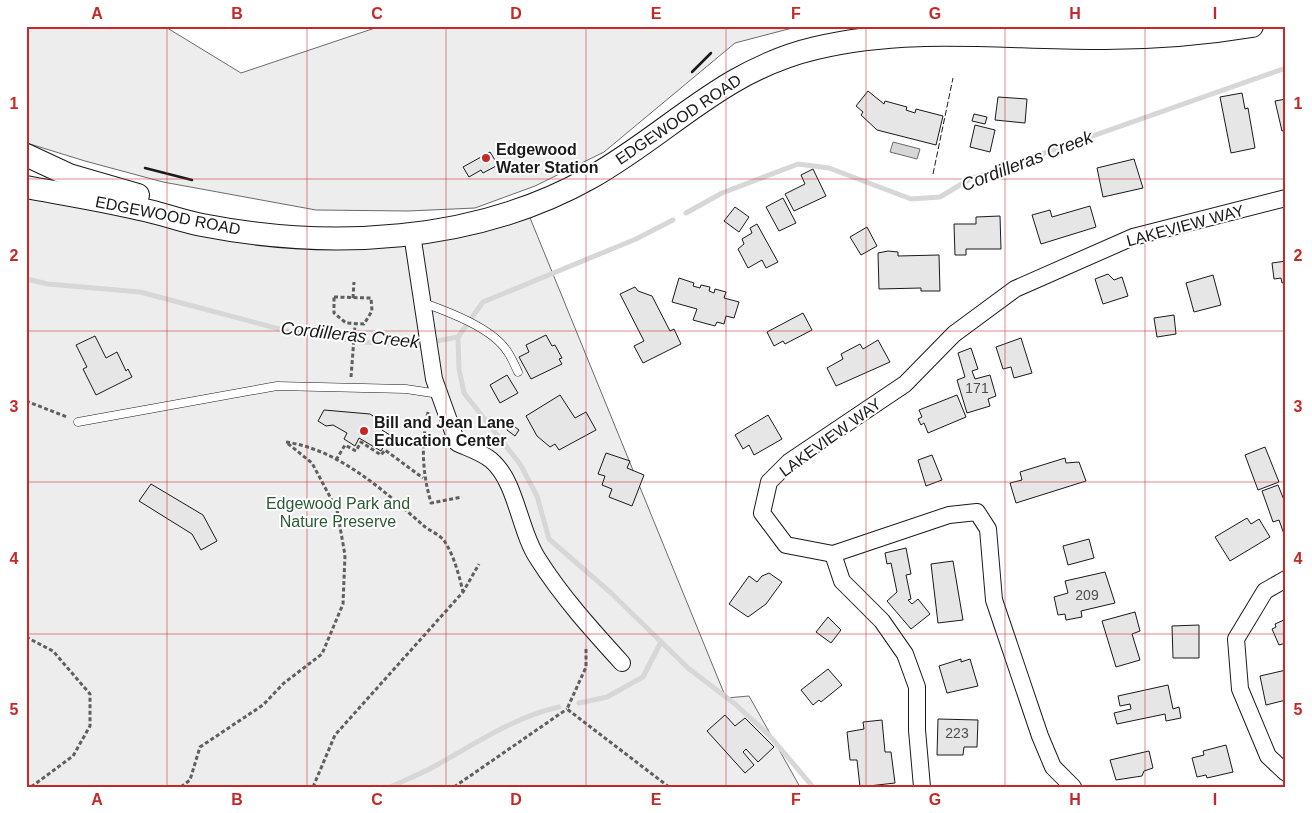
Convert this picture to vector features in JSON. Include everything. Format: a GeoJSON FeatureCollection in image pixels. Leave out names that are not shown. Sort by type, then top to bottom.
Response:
{"type":"FeatureCollection","features":[{"type":"Feature","properties":{"kind":"main road","name":"EDGEWOOD ROAD"},"geometry":{"type":"LineString","coordinates":[[26,187],[139,208],[203,225],[309,237],[362,237],[453,229],[490,220],[559,194],[622,158],[714,91],[779,59],[846,41],[956,30],[1106,38],[1196,33],[1252,26]]}},
{"type":"Feature","properties":{"kind":"main road"},"geometry":{"type":"LineString","coordinates":[[26,155],[69,174],[98,184],[309,237]]}},
{"type":"Feature","properties":{"kind":"street","name":"LAKEVIEW WAY"},"geometry":{"type":"LineString","coordinates":[[1074,787],[1053,767],[1040,736],[994,600],[988,530],[977,512],[949,515],[833,554],[786,545],[762,513],[769,482],[790,462],[905,384],[954,334],[1015,289],[1133,237],[1286,198]]}},
{"type":"Feature","properties":{"kind":"street"},"geometry":{"type":"LineString","coordinates":[[412,234],[435,388],[457,443],[490,460],[499,469],[509,488],[526,540],[540,563],[553,583],[583,620],[622,662]]}},
{"type":"Feature","properties":{"kind":"street"},"geometry":{"type":"LineString","coordinates":[[833,554],[842,581],[882,621],[905,654],[917,687],[917,730],[922,787]]}},
{"type":"Feature","properties":{"kind":"street"},"geometry":{"type":"LineString","coordinates":[[1286,579],[1265,591],[1236,639],[1240,689],[1268,756],[1286,773]]}},
{"type":"Feature","properties":{"kind":"lane"},"geometry":{"type":"LineString","coordinates":[[424,307],[446,311],[486,332],[507,350],[518,372]]}},
{"type":"Feature","properties":{"kind":"lane"},"geometry":{"type":"LineString","coordinates":[[78,422],[277,386],[435,388]]}},
{"type":"Feature","properties":{"kind":"path"},"geometry":{"type":"LineString","coordinates":[[353,298],[354,282]]}},
{"type":"Feature","properties":{"kind":"path"},"geometry":{"type":"LineString","coordinates":[[334,298],[353,298],[371,298],[370,317],[364,324],[346,323],[334,313],[334,298]]}},
{"type":"Feature","properties":{"kind":"path"},"geometry":{"type":"LineString","coordinates":[[351,375],[355,325]]}},
{"type":"Feature","properties":{"kind":"path"},"geometry":{"type":"LineString","coordinates":[[435,388],[423,437],[424,478],[431,503],[462,497]]}},
{"type":"Feature","properties":{"kind":"path"},"geometry":{"type":"LineString","coordinates":[[26,401],[78,422]]}},
{"type":"Feature","properties":{"kind":"path"},"geometry":{"type":"LineString","coordinates":[[181,787],[190,780],[200,747],[264,705],[284,683],[322,654],[343,604],[344,555],[337,510],[312,463],[286,442],[306,445],[336,460],[392,496],[426,528],[444,540],[458,570],[463,592]]}},
{"type":"Feature","properties":{"kind":"path"},"geometry":{"type":"LineString","coordinates":[[336,460],[346,445],[356,451],[361,442],[381,455],[385,450],[424,478]]}},
{"type":"Feature","properties":{"kind":"path"},"geometry":{"type":"LineString","coordinates":[[313,787],[334,735],[463,592],[479,564]]}},
{"type":"Feature","properties":{"kind":"path"},"geometry":{"type":"LineString","coordinates":[[26,637],[53,651],[90,694],[90,726],[73,756],[31,787]]}},
{"type":"Feature","properties":{"kind":"path"},"geometry":{"type":"LineString","coordinates":[[454,787],[567,709],[586,667],[585,643]]}},
{"type":"Feature","properties":{"kind":"path"},"geometry":{"type":"LineString","coordinates":[[567,709],[669,787]]}},
{"type":"Feature","properties":{"kind":"shaded area"},"geometry":{"type":"Polygon","coordinates":[[[26,26],[164,26],[241,73],[381,26],[800,26],[735,43],[604,152],[535,186],[475,208],[408,211],[316,210],[163,182],[30,144],[26,140],[26,26]]]}},
{"type":"Feature","properties":{"kind":"shaded area"},"geometry":{"type":"Polygon","coordinates":[[[893,142],[920,149],[917,159],[890,152],[893,142]]]}},
{"type":"Feature","properties":{"kind":"shaded area","name":"Edgewood Park and Nature Preserve"},"geometry":{"type":"Polygon","coordinates":[[[26,187],[309,237],[526,208],[726,698],[749,696],[800,787],[26,787],[26,187]]]}},
{"type":"Feature","properties":{"kind":"building"},"geometry":{"type":"Polygon","coordinates":[[[868,91],[884,104],[885,101],[907,107],[906,110],[915,113],[916,109],[943,116],[936,145],[877,130],[861,115],[863,112],[856,106],[868,91]]]}},
{"type":"Feature","properties":{"kind":"building"},"geometry":{"type":"Polygon","coordinates":[[[1242,93],[1245,109],[1248,108],[1255,148],[1231,153],[1220,97],[1242,93]]]}},
{"type":"Feature","properties":{"kind":"building"},"geometry":{"type":"Polygon","coordinates":[[[998,97],[1027,99],[1025,123],[995,120],[998,97]]]}},
{"type":"Feature","properties":{"kind":"building"},"geometry":{"type":"Polygon","coordinates":[[[1286,99],[1286,130],[1282,131],[1275,101],[1286,99]]]}},
{"type":"Feature","properties":{"kind":"building"},"geometry":{"type":"Polygon","coordinates":[[[974,114],[987,117],[985,124],[972,121],[974,114]]]}},
{"type":"Feature","properties":{"kind":"building"},"geometry":{"type":"Polygon","coordinates":[[[975,125],[995,130],[990,152],[970,147],[975,125]]]}},
{"type":"Feature","properties":{"kind":"building","name":"Edgewood Water Station"},"geometry":{"type":"Polygon","coordinates":[[[490,152],[498,165],[483,173],[481,170],[469,177],[463,167],[490,152]]]}},
{"type":"Feature","properties":{"kind":"building"},"geometry":{"type":"Polygon","coordinates":[[[1134,159],[1143,188],[1103,197],[1097,168],[1134,159]]]}},
{"type":"Feature","properties":{"kind":"building"},"geometry":{"type":"Polygon","coordinates":[[[813,169],[826,196],[794,211],[785,194],[805,184],[801,175],[813,169]]]}},
{"type":"Feature","properties":{"kind":"building"},"geometry":{"type":"Polygon","coordinates":[[[783,198],[796,223],[779,231],[766,207],[783,198]]]}},
{"type":"Feature","properties":{"kind":"building"},"geometry":{"type":"Polygon","coordinates":[[[1090,206],[1096,227],[1041,244],[1032,215],[1050,210],[1052,217],[1090,206]]]}},
{"type":"Feature","properties":{"kind":"building"},"geometry":{"type":"Polygon","coordinates":[[[735,207],[749,217],[739,232],[724,221],[735,207]]]}},
{"type":"Feature","properties":{"kind":"building"},"geometry":{"type":"Polygon","coordinates":[[[1000,216],[1001,249],[966,249],[966,255],[955,255],[954,224],[976,224],[976,217],[1000,216]]]}},
{"type":"Feature","properties":{"kind":"building"},"geometry":{"type":"Polygon","coordinates":[[[757,224],[778,262],[766,268],[762,260],[748,268],[738,249],[744,244],[742,239],[752,233],[750,228],[757,224]]]}},
{"type":"Feature","properties":{"kind":"building"},"geometry":{"type":"Polygon","coordinates":[[[867,227],[877,246],[861,255],[850,237],[867,227]]]}},
{"type":"Feature","properties":{"kind":"building"},"geometry":{"type":"Polygon","coordinates":[[[898,252],[898,256],[939,255],[940,291],[921,291],[921,288],[879,289],[878,253],[898,252]]]}},
{"type":"Feature","properties":{"kind":"building"},"geometry":{"type":"Polygon","coordinates":[[[1286,261],[1286,282],[1282,283],[1281,278],[1274,279],[1272,263],[1286,261]]]}},
{"type":"Feature","properties":{"kind":"building"},"geometry":{"type":"Polygon","coordinates":[[[1108,274],[1114,280],[1122,277],[1128,296],[1103,304],[1095,279],[1108,274]]]}},
{"type":"Feature","properties":{"kind":"building"},"geometry":{"type":"Polygon","coordinates":[[[1213,275],[1221,305],[1194,312],[1186,283],[1213,275]]]}},
{"type":"Feature","properties":{"kind":"building"},"geometry":{"type":"Polygon","coordinates":[[[679,278],[694,283],[693,286],[700,288],[701,285],[710,287],[709,291],[714,293],[715,289],[726,292],[724,298],[739,302],[734,318],[726,316],[724,324],[717,322],[715,326],[693,320],[697,309],[672,302],[679,278]]]}},
{"type":"Feature","properties":{"kind":"building"},"geometry":{"type":"Polygon","coordinates":[[[635,287],[638,291],[652,296],[670,331],[674,329],[681,344],[643,363],[634,346],[644,341],[620,294],[635,287]]]}},
{"type":"Feature","properties":{"kind":"building"},"geometry":{"type":"Polygon","coordinates":[[[803,313],[812,330],[785,344],[783,341],[774,346],[767,332],[803,313]]]}},
{"type":"Feature","properties":{"kind":"building"},"geometry":{"type":"Polygon","coordinates":[[[1174,315],[1176,334],[1157,337],[1154,318],[1174,315]]]}},
{"type":"Feature","properties":{"kind":"building"},"geometry":{"type":"Polygon","coordinates":[[[546,335],[552,346],[555,345],[562,358],[559,359],[562,364],[531,379],[519,357],[529,352],[526,345],[546,335]]]}},
{"type":"Feature","properties":{"kind":"building"},"geometry":{"type":"Polygon","coordinates":[[[95,336],[106,358],[117,352],[126,371],[128,369],[132,377],[96,395],[83,369],[87,367],[76,345],[95,336]]]}},
{"type":"Feature","properties":{"kind":"building"},"geometry":{"type":"Polygon","coordinates":[[[1021,338],[1032,373],[1014,378],[1011,367],[1003,369],[996,347],[1021,338]]]}},
{"type":"Feature","properties":{"kind":"building"},"geometry":{"type":"Polygon","coordinates":[[[878,340],[890,362],[836,386],[827,368],[843,359],[841,354],[860,344],[863,349],[878,340]]]}},
{"type":"Feature","properties":{"kind":"building"},"geometry":{"type":"Polygon","coordinates":[[[971,348],[978,369],[972,371],[975,379],[990,375],[996,396],[988,399],[990,406],[967,413],[957,380],[965,377],[958,353],[971,348]]]}},
{"type":"Feature","properties":{"kind":"building"},"geometry":{"type":"Polygon","coordinates":[[[507,375],[518,393],[500,403],[490,385],[507,375]]]}},
{"type":"Feature","properties":{"kind":"building"},"geometry":{"type":"Polygon","coordinates":[[[560,395],[575,418],[586,412],[596,430],[559,450],[555,444],[550,447],[537,436],[526,416],[560,395]]]}},
{"type":"Feature","properties":{"kind":"building"},"geometry":{"type":"Polygon","coordinates":[[[957,395],[966,417],[928,433],[924,423],[921,425],[918,419],[922,417],[919,410],[957,395]]]}},
{"type":"Feature","properties":{"kind":"building","name":"Bill and Jean Lane Education Center"},"geometry":{"type":"Polygon","coordinates":[[[324,410],[370,414],[385,424],[382,430],[390,435],[381,451],[359,438],[355,446],[344,439],[347,433],[333,425],[326,426],[318,421],[324,410]]]}},
{"type":"Feature","properties":{"kind":"building"},"geometry":{"type":"Polygon","coordinates":[[[768,415],[782,439],[754,455],[749,445],[743,449],[735,435],[768,415]]]}},
{"type":"Feature","properties":{"kind":"building"},"geometry":{"type":"Polygon","coordinates":[[[511,424],[519,430],[515,436],[507,430],[511,424]]]}},
{"type":"Feature","properties":{"kind":"building"},"geometry":{"type":"Polygon","coordinates":[[[1265,447],[1279,482],[1258,490],[1245,455],[1265,447]]]}},
{"type":"Feature","properties":{"kind":"building"},"geometry":{"type":"Polygon","coordinates":[[[606,453],[630,461],[627,468],[644,475],[632,506],[609,497],[612,489],[602,485],[605,476],[598,474],[606,453]]]}},
{"type":"Feature","properties":{"kind":"building"},"geometry":{"type":"Polygon","coordinates":[[[932,455],[942,480],[926,486],[918,460],[932,455]]]}},
{"type":"Feature","properties":{"kind":"building"},"geometry":{"type":"Polygon","coordinates":[[[1065,458],[1066,463],[1079,462],[1086,481],[1016,503],[1010,483],[1022,480],[1020,472],[1065,458]]]}},
{"type":"Feature","properties":{"kind":"building"},"geometry":{"type":"Polygon","coordinates":[[[151,484],[203,515],[217,541],[201,550],[192,534],[139,501],[151,484]]]}},
{"type":"Feature","properties":{"kind":"building"},"geometry":{"type":"Polygon","coordinates":[[[1278,485],[1286,505],[1285,537],[1279,520],[1273,522],[1262,491],[1278,485]]]}},
{"type":"Feature","properties":{"kind":"building"},"geometry":{"type":"Polygon","coordinates":[[[1247,518],[1251,524],[1259,519],[1270,537],[1230,561],[1215,537],[1247,518]]]}},
{"type":"Feature","properties":{"kind":"building"},"geometry":{"type":"Polygon","coordinates":[[[1089,539],[1094,558],[1068,565],[1063,546],[1089,539]]]}},
{"type":"Feature","properties":{"kind":"building"},"geometry":{"type":"Polygon","coordinates":[[[906,548],[911,574],[906,575],[911,599],[908,600],[912,604],[918,599],[930,614],[911,629],[887,601],[897,592],[891,563],[887,564],[885,553],[906,548]]]}},
{"type":"Feature","properties":{"kind":"building"},"geometry":{"type":"Polygon","coordinates":[[[953,561],[963,620],[938,623],[931,564],[953,561]]]}},
{"type":"Feature","properties":{"kind":"building"},"geometry":{"type":"Polygon","coordinates":[[[1105,572],[1115,603],[1081,611],[1082,617],[1066,620],[1065,614],[1058,615],[1054,597],[1068,593],[1065,581],[1105,572]]]}},
{"type":"Feature","properties":{"kind":"building"},"geometry":{"type":"Polygon","coordinates":[[[769,573],[782,582],[766,604],[748,617],[729,604],[749,576],[757,582],[762,576],[769,573]]]}},
{"type":"Feature","properties":{"kind":"building"},"geometry":{"type":"Polygon","coordinates":[[[1135,612],[1140,631],[1132,634],[1140,660],[1116,667],[1102,621],[1135,612]]]}},
{"type":"Feature","properties":{"kind":"building"},"geometry":{"type":"Polygon","coordinates":[[[828,617],[841,630],[831,643],[816,632],[828,617]]]}},
{"type":"Feature","properties":{"kind":"building"},"geometry":{"type":"Polygon","coordinates":[[[1286,619],[1286,643],[1279,645],[1272,629],[1276,627],[1275,624],[1286,619]]]}},
{"type":"Feature","properties":{"kind":"building"},"geometry":{"type":"Polygon","coordinates":[[[1199,625],[1199,658],[1173,658],[1172,626],[1199,625]]]}},
{"type":"Feature","properties":{"kind":"building"},"geometry":{"type":"Polygon","coordinates":[[[961,659],[961,662],[970,659],[978,686],[947,693],[939,666],[961,659]]]}},
{"type":"Feature","properties":{"kind":"building"},"geometry":{"type":"Polygon","coordinates":[[[828,669],[842,685],[821,702],[819,700],[813,705],[801,690],[828,669]]]}},
{"type":"Feature","properties":{"kind":"building"},"geometry":{"type":"Polygon","coordinates":[[[1286,670],[1286,700],[1266,705],[1260,676],[1286,670]]]}},
{"type":"Feature","properties":{"kind":"building"},"geometry":{"type":"Polygon","coordinates":[[[1168,685],[1173,709],[1179,707],[1181,718],[1166,721],[1165,714],[1117,724],[1114,713],[1131,709],[1130,704],[1120,706],[1118,696],[1168,685]]]}},
{"type":"Feature","properties":{"kind":"building"},"geometry":{"type":"Polygon","coordinates":[[[725,715],[735,726],[745,718],[774,747],[758,762],[746,749],[743,752],[754,765],[745,773],[707,731],[725,715]]]}},
{"type":"Feature","properties":{"kind":"building"},"geometry":{"type":"Polygon","coordinates":[[[938,719],[978,720],[977,747],[964,747],[963,755],[937,755],[938,719]]]}},
{"type":"Feature","properties":{"kind":"building"},"geometry":{"type":"Polygon","coordinates":[[[882,720],[885,752],[891,752],[895,783],[860,787],[857,760],[850,760],[847,732],[864,729],[863,722],[882,720]]]}},
{"type":"Feature","properties":{"kind":"building"},"geometry":{"type":"Polygon","coordinates":[[[1226,745],[1233,772],[1207,778],[1206,775],[1197,777],[1192,758],[1204,755],[1203,751],[1226,745]]]}},
{"type":"Feature","properties":{"kind":"building"},"geometry":{"type":"Polygon","coordinates":[[[1149,751],[1153,768],[1144,771],[1142,776],[1116,780],[1110,760],[1149,751]]]}},
{"type":"Feature","properties":{"kind":"waterway","name":"Cordilleras Creek"},"geometry":{"type":"LineString","coordinates":[[686,213],[722,193],[798,164],[829,168],[911,199],[940,197],[970,179],[1286,68]]}},
{"type":"Feature","properties":{"kind":"waterway","name":"Cordilleras Creek"},"geometry":{"type":"LineString","coordinates":[[26,279],[48,284],[140,292],[287,331],[363,342],[416,345],[458,337],[483,302],[636,239],[673,220]]}},
{"type":"Feature","properties":{"kind":"waterway"},"geometry":{"type":"LineString","coordinates":[[458,337],[459,369],[464,393],[520,464],[537,496],[549,539],[610,592],[688,668],[735,704],[769,735],[813,787]]}},
{"type":"Feature","properties":{"kind":"waterway"},"geometry":{"type":"LineString","coordinates":[[579,703],[607,697],[643,677],[661,642]]}},
{"type":"Feature","properties":{"kind":"waterway"},"geometry":{"type":"LineString","coordinates":[[390,787],[430,769],[511,724],[526,717],[559,707]]}},
{"type":"Feature","properties":{"kind":"fence"},"geometry":{"type":"LineString","coordinates":[[933,174],[953,78]]}},
{"type":"Feature","properties":{"kind":"wall"},"geometry":{"type":"LineString","coordinates":[[692,72],[711,53]]}},
{"type":"Feature","properties":{"kind":"wall"},"geometry":{"type":"LineString","coordinates":[[145,168],[192,180]]}},
{"type":"Feature","properties":{"kind":"place","name":"Edgewood Water Station"},"geometry":{"type":"Point","coordinates":[486,158]}},
{"type":"Feature","properties":{"kind":"place","name":"Bill and Jean Lane Education Center"},"geometry":{"type":"Point","coordinates":[364,431]}}]}
